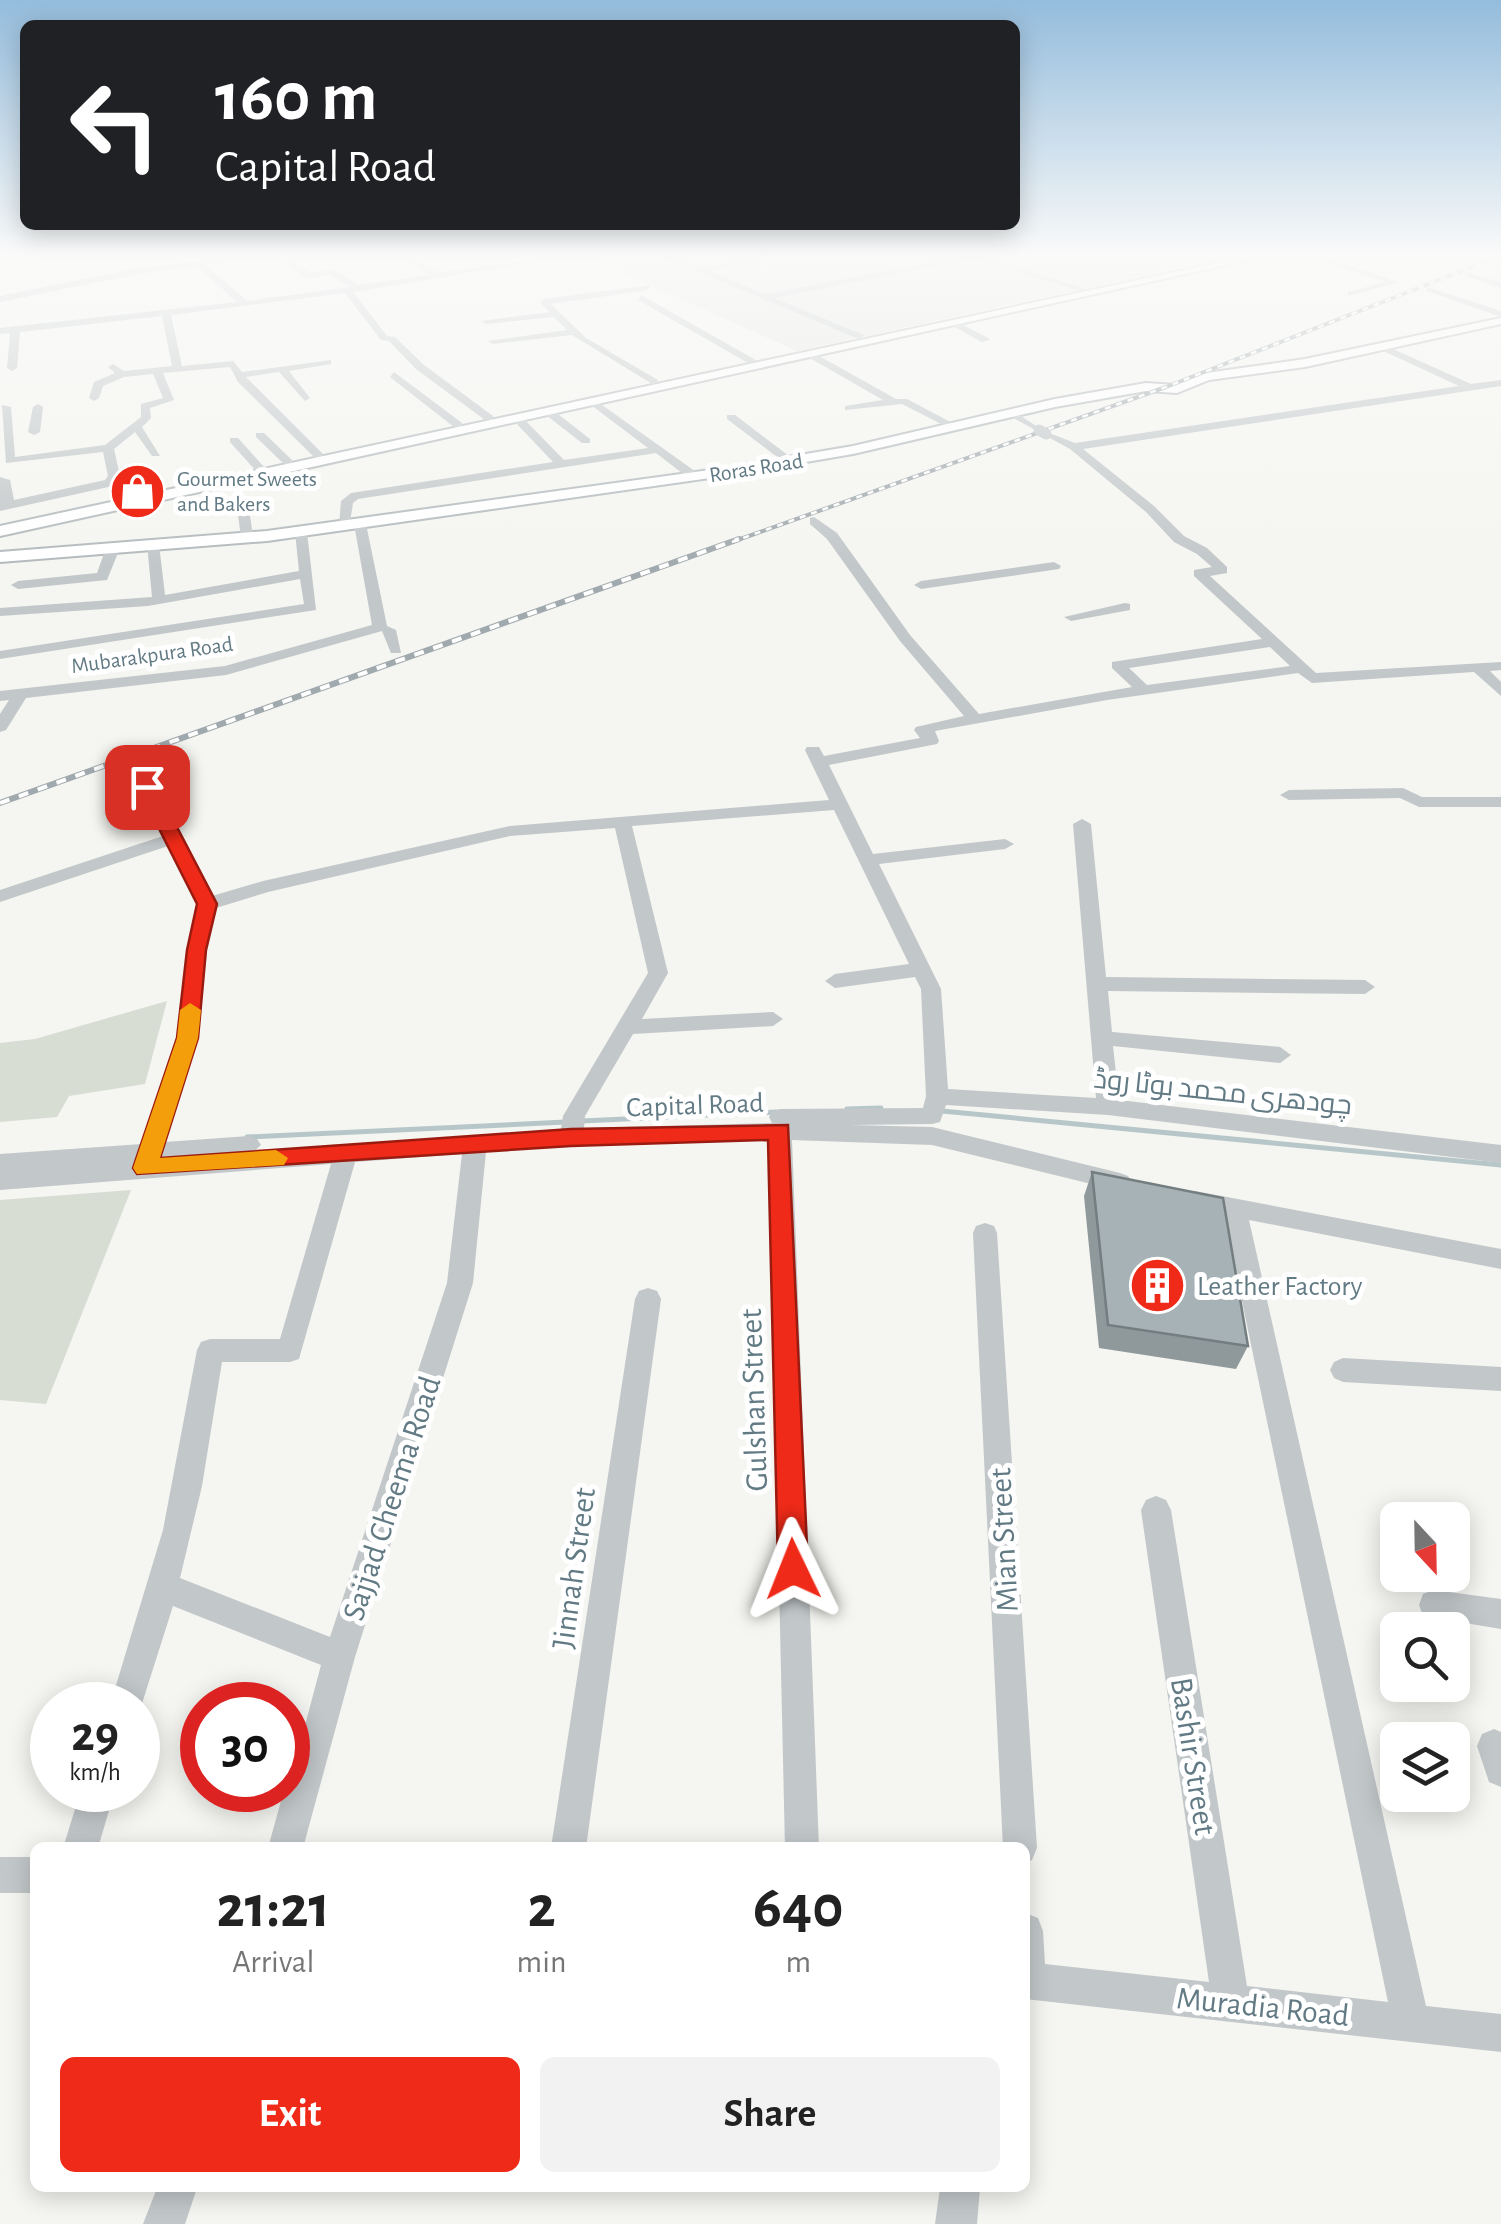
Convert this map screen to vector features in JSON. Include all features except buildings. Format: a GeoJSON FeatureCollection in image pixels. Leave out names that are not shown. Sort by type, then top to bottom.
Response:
{"type":"FeatureCollection","features":[{"type":"Feature","properties":{"kind":"main road"},"geometry":{"type":"LineString","coordinates":[[342,454],[757,360]]}},
{"type":"Feature","properties":{"kind":"main road"},"geometry":{"type":"LineString","coordinates":[[0,528],[288,462],[518,420],[790,360]]}},
{"type":"Feature","properties":{"kind":"main road","name":"Roras Road"},"geometry":{"type":"LineString","coordinates":[[0,558],[301,532],[790,462],[950,424],[1142,387],[1177,389],[1206,378],[1313,360]]}},
{"type":"Feature","properties":{"kind":"main road"},"geometry":{"type":"LineString","coordinates":[[0,528],[312,459]]}},
{"type":"Feature","properties":{"kind":"street"},"geometry":{"type":"LineString","coordinates":[[12,368],[13,360]]}},
{"type":"Feature","properties":{"kind":"street"},"geometry":{"type":"LineString","coordinates":[[176,360],[178,369]]}},
{"type":"Feature","properties":{"kind":"street"},"geometry":{"type":"LineString","coordinates":[[413,360],[489,418]]}},
{"type":"Feature","properties":{"kind":"street"},"geometry":{"type":"LineString","coordinates":[[618,360],[654,382]]}},
{"type":"Feature","properties":{"kind":"street"},"geometry":{"type":"LineString","coordinates":[[820,360],[894,402]]}},
{"type":"Feature","properties":{"kind":"street"},"geometry":{"type":"LineString","coordinates":[[1408,360],[1467,386]]}},
{"type":"Feature","properties":{"kind":"street"},"geometry":{"type":"LineString","coordinates":[[94,398],[98,384],[122,374],[233,364],[312,459]]}},
{"type":"Feature","properties":{"kind":"street"},"geometry":{"type":"LineString","coordinates":[[110,366],[122,374]]}},
{"type":"Feature","properties":{"kind":"street"},"geometry":{"type":"LineString","coordinates":[[292,382],[310,379],[304,366]]}},
{"type":"Feature","properties":{"kind":"street"},"geometry":{"type":"LineString","coordinates":[[241,375],[326,366]]}},
{"type":"Feature","properties":{"kind":"street"},"geometry":{"type":"LineString","coordinates":[[282,369],[305,398]]}},
{"type":"Feature","properties":{"kind":"street"},"geometry":{"type":"LineString","coordinates":[[8,407],[10,462],[107,444],[146,418],[148,404],[169,400],[157,371]]}},
{"type":"Feature","properties":{"kind":"street"},"geometry":{"type":"LineString","coordinates":[[394,376],[458,425]]}},
{"type":"Feature","properties":{"kind":"street"},"geometry":{"type":"LineString","coordinates":[[1074,447],[1501,383]]}},
{"type":"Feature","properties":{"kind":"street"},"geometry":{"type":"LineString","coordinates":[[1480,384],[1501,394]]}},
{"type":"Feature","properties":{"kind":"street"},"geometry":{"type":"LineString","coordinates":[[849,408],[909,402],[950,424]]}},
{"type":"Feature","properties":{"kind":"street"},"geometry":{"type":"LineString","coordinates":[[595,403],[695,476]]}},
{"type":"Feature","properties":{"kind":"street"},"geometry":{"type":"LineString","coordinates":[[34,432],[38,408]]}},
{"type":"Feature","properties":{"kind":"street"},"geometry":{"type":"LineString","coordinates":[[550,412],[586,442]]}},
{"type":"Feature","properties":{"kind":"street"},"geometry":{"type":"LineString","coordinates":[[1011,414],[1074,447],[1150,509],[1179,539],[1202,551],[1222,570],[1199,574],[1298,669],[1317,678],[1501,666]]}},
{"type":"Feature","properties":{"kind":"street"},"geometry":{"type":"LineString","coordinates":[[731,418],[790,462]]}},
{"type":"Feature","properties":{"kind":"street"},"geometry":{"type":"LineString","coordinates":[[518,420],[560,464]]}},
{"type":"Feature","properties":{"kind":"street"},"geometry":{"type":"LineString","coordinates":[[134,424],[156,454]]}},
{"type":"Feature","properties":{"kind":"street"},"geometry":{"type":"LineString","coordinates":[[260,435],[288,462]]}},
{"type":"Feature","properties":{"kind":"street"},"geometry":{"type":"LineString","coordinates":[[234,440],[260,468]]}},
{"type":"Feature","properties":{"kind":"street"},"geometry":{"type":"LineString","coordinates":[[4,480],[5,502],[103,486],[114,476],[107,444]]}},
{"type":"Feature","properties":{"kind":"street"},"geometry":{"type":"LineString","coordinates":[[352,525],[346,501],[354,496],[661,449]]}},
{"type":"Feature","properties":{"kind":"street"},"geometry":{"type":"LineString","coordinates":[[243,508],[247,537]]}},
{"type":"Feature","properties":{"kind":"street"},"geometry":{"type":"LineString","coordinates":[[814,522],[832,536],[905,638],[975,719]]}},
{"type":"Feature","properties":{"kind":"street","name":"Mubarakpura Road"},"geometry":{"type":"LineString","coordinates":[[0,696],[36,675],[226,670],[380,628],[352,525]]}},
{"type":"Feature","properties":{"kind":"street"},"geometry":{"type":"LineString","coordinates":[[0,727],[36,675],[312,608],[304,574],[301,532]]}},
{"type":"Feature","properties":{"kind":"street"},"geometry":{"type":"LineString","coordinates":[[153,544],[159,600]]}},
{"type":"Feature","properties":{"kind":"street"},"geometry":{"type":"LineString","coordinates":[[18,585],[102,577],[113,548]]}},
{"type":"Feature","properties":{"kind":"street"},"geometry":{"type":"LineString","coordinates":[[920,585],[1054,566]]}},
{"type":"Feature","properties":{"kind":"street"},"geometry":{"type":"LineString","coordinates":[[0,612],[159,600],[304,574]]}},
{"type":"Feature","properties":{"kind":"street"},"geometry":{"type":"LineString","coordinates":[[1071,616],[1124,608]]}},
{"type":"Feature","properties":{"kind":"street"},"geometry":{"type":"LineString","coordinates":[[389,630],[396,650]]}},
{"type":"Feature","properties":{"kind":"street"},"geometry":{"type":"LineString","coordinates":[[1144,689],[1117,665],[1272,642]]}},
{"type":"Feature","properties":{"kind":"street"},"geometry":{"type":"LineString","coordinates":[[0,655],[36,675]]}},
{"type":"Feature","properties":{"kind":"street"},"geometry":{"type":"LineString","coordinates":[[1478,668],[1501,691]]}},
{"type":"Feature","properties":{"kind":"street"},"geometry":{"type":"LineString","coordinates":[[0,1164],[148,1159],[572,1125],[934,1116],[931,988],[816,756],[932,740],[924,728],[1144,689],[1298,669]]}},
{"type":"Feature","properties":{"kind":"street"},"geometry":{"type":"LineString","coordinates":[[136,767],[207,904],[196,950],[188,1038],[148,1159]]}},
{"type":"Feature","properties":{"kind":"street"},"geometry":{"type":"LineString","coordinates":[[1289,795],[1402,792],[1419,802],[1501,802]]}},
{"type":"Feature","properties":{"kind":"street"},"geometry":{"type":"LineString","coordinates":[[207,904],[263,887],[510,831],[841,804]]}},
{"type":"Feature","properties":{"kind":"street"},"geometry":{"type":"LineString","coordinates":[[572,1125],[658,972],[623,824]]}},
{"type":"Feature","properties":{"kind":"street"},"geometry":{"type":"LineString","coordinates":[[1082,824],[1108,1107]]}},
{"type":"Feature","properties":{"kind":"street"},"geometry":{"type":"LineString","coordinates":[[0,896],[174,838]]}},
{"type":"Feature","properties":{"kind":"street"},"geometry":{"type":"LineString","coordinates":[[868,860],[1004,844]]}},
{"type":"Feature","properties":{"kind":"street"},"geometry":{"type":"LineString","coordinates":[[835,980],[922,970]]}},
{"type":"Feature","properties":{"kind":"street"},"geometry":{"type":"LineString","coordinates":[[1097,984],[1365,987]]}},
{"type":"Feature","properties":{"kind":"street"},"geometry":{"type":"LineString","coordinates":[[626,1027],[773,1018]]}},
{"type":"Feature","properties":{"kind":"street"},"geometry":{"type":"LineString","coordinates":[[1102,1038],[1280,1055]]}},
{"type":"Feature","properties":{"kind":"street","name":"چودھری محمد بوٹا روڈ"},"geometry":{"type":"LineString","coordinates":[[934,1116],[1108,1107],[1501,1154]]}},
{"type":"Feature","properties":{"kind":"street","name":"Capital Road"},"geometry":{"type":"LineString","coordinates":[[0,1181],[148,1159],[346,1154],[475,1145],[572,1125],[780,1131],[934,1116],[1140,1187]]}},
{"type":"Feature","properties":{"kind":"street","name":"Gulshan Street"},"geometry":{"type":"LineString","coordinates":[[780,1131],[802,1842]]}},
{"type":"Feature","properties":{"kind":"street","name":"Sajjad Cheema Road"},"geometry":{"type":"LineString","coordinates":[[287,1842],[340,1657],[460,1283],[475,1145]]}},
{"type":"Feature","properties":{"kind":"street"},"geometry":{"type":"LineString","coordinates":[[134,1682],[166,1588],[198,1443],[210,1350],[290,1351],[346,1154]]}},
{"type":"Feature","properties":{"kind":"street"},"geometry":{"type":"LineString","coordinates":[[1178,1196],[1501,1259]]}},
{"type":"Feature","properties":{"kind":"street"},"geometry":{"type":"LineString","coordinates":[[1236,1210],[1411,2021]]}},
{"type":"Feature","properties":{"kind":"street","name":"Mian Street"},"geometry":{"type":"LineString","coordinates":[[985,1232],[1020,1842]]}},
{"type":"Feature","properties":{"kind":"street","name":"Jinnah Street"},"geometry":{"type":"LineString","coordinates":[[569,1842],[648,1299]]}},
{"type":"Feature","properties":{"kind":"street"},"geometry":{"type":"LineString","coordinates":[[1343,1370],[1501,1380]]}},
{"type":"Feature","properties":{"kind":"street","name":"Bashir Street"},"geometry":{"type":"LineString","coordinates":[[1156,1510],[1231,2003]]}},
{"type":"Feature","properties":{"kind":"street"},"geometry":{"type":"LineString","coordinates":[[166,1588],[340,1657]]}},
{"type":"Feature","properties":{"kind":"street"},"geometry":{"type":"LineString","coordinates":[[1434,1605],[1501,1614]]}},
{"type":"Feature","properties":{"kind":"street"},"geometry":{"type":"LineString","coordinates":[[82,1842],[91,1812]]}},
{"type":"Feature","properties":{"kind":"street"},"geometry":{"type":"LineString","coordinates":[[0,1875],[30,1875]]}},
{"type":"Feature","properties":{"kind":"street","name":"Muradia Road"},"geometry":{"type":"LineString","coordinates":[[1030,1981],[1501,2033]]}},
{"type":"Feature","properties":{"kind":"street"},"geometry":{"type":"LineString","coordinates":[[164,2224],[176,2192]]}},
{"type":"Feature","properties":{"kind":"street"},"geometry":{"type":"LineString","coordinates":[[956,2224],[960,2192]]}},
{"type":"Feature","properties":{"kind":"shaded area"},"geometry":{"type":"Polygon","coordinates":[[[167,1001],[145,1084],[69,1096],[57,1117],[0,1122],[0,1043],[35,1039],[167,1001]]]}},
{"type":"Feature","properties":{"kind":"shaded area"},"geometry":{"type":"Polygon","coordinates":[[[131,1190],[46,1404],[0,1400],[0,1200],[131,1190]]]}},
{"type":"Feature","properties":{"kind":"waterway"},"geometry":{"type":"LineString","coordinates":[[847,1109],[881,1108]]}},
{"type":"Feature","properties":{"kind":"waterway"},"geometry":{"type":"LineString","coordinates":[[942,1111],[1501,1165]]}},
{"type":"Feature","properties":{"kind":"waterway"},"geometry":{"type":"LineString","coordinates":[[582,1121],[776,1112]]}},
{"type":"Feature","properties":{"kind":"waterway"},"geometry":{"type":"LineString","coordinates":[[247,1137],[566,1122]]}},
{"type":"Feature","properties":{"kind":"railway"},"geometry":{"type":"LineString","coordinates":[[732,542],[1235,360]]}},
{"type":"Feature","properties":{"kind":"railway"},"geometry":{"type":"LineString","coordinates":[[0,803],[739,539]]}},
{"type":"Feature","properties":{"kind":"slow traffic"},"geometry":{"type":"LineString","coordinates":[[190,1010],[188,1038],[145,1168],[276,1158]]}},
{"type":"Feature","properties":{"kind":"place","name":"Gourmet Sweets and Bakers"},"geometry":{"type":"Point","coordinates":[138,491]}},
{"type":"Feature","properties":{"kind":"place","name":"Leather Factory"},"geometry":{"type":"Point","coordinates":[1158,1285]}},
{"type":"Feature","properties":{"kind":"route"},"geometry":{"type":"LineString","coordinates":[[147,787],[207,904],[196,950],[188,1038],[145,1168],[571,1138],[780,1131],[793,1569]]}}]}
